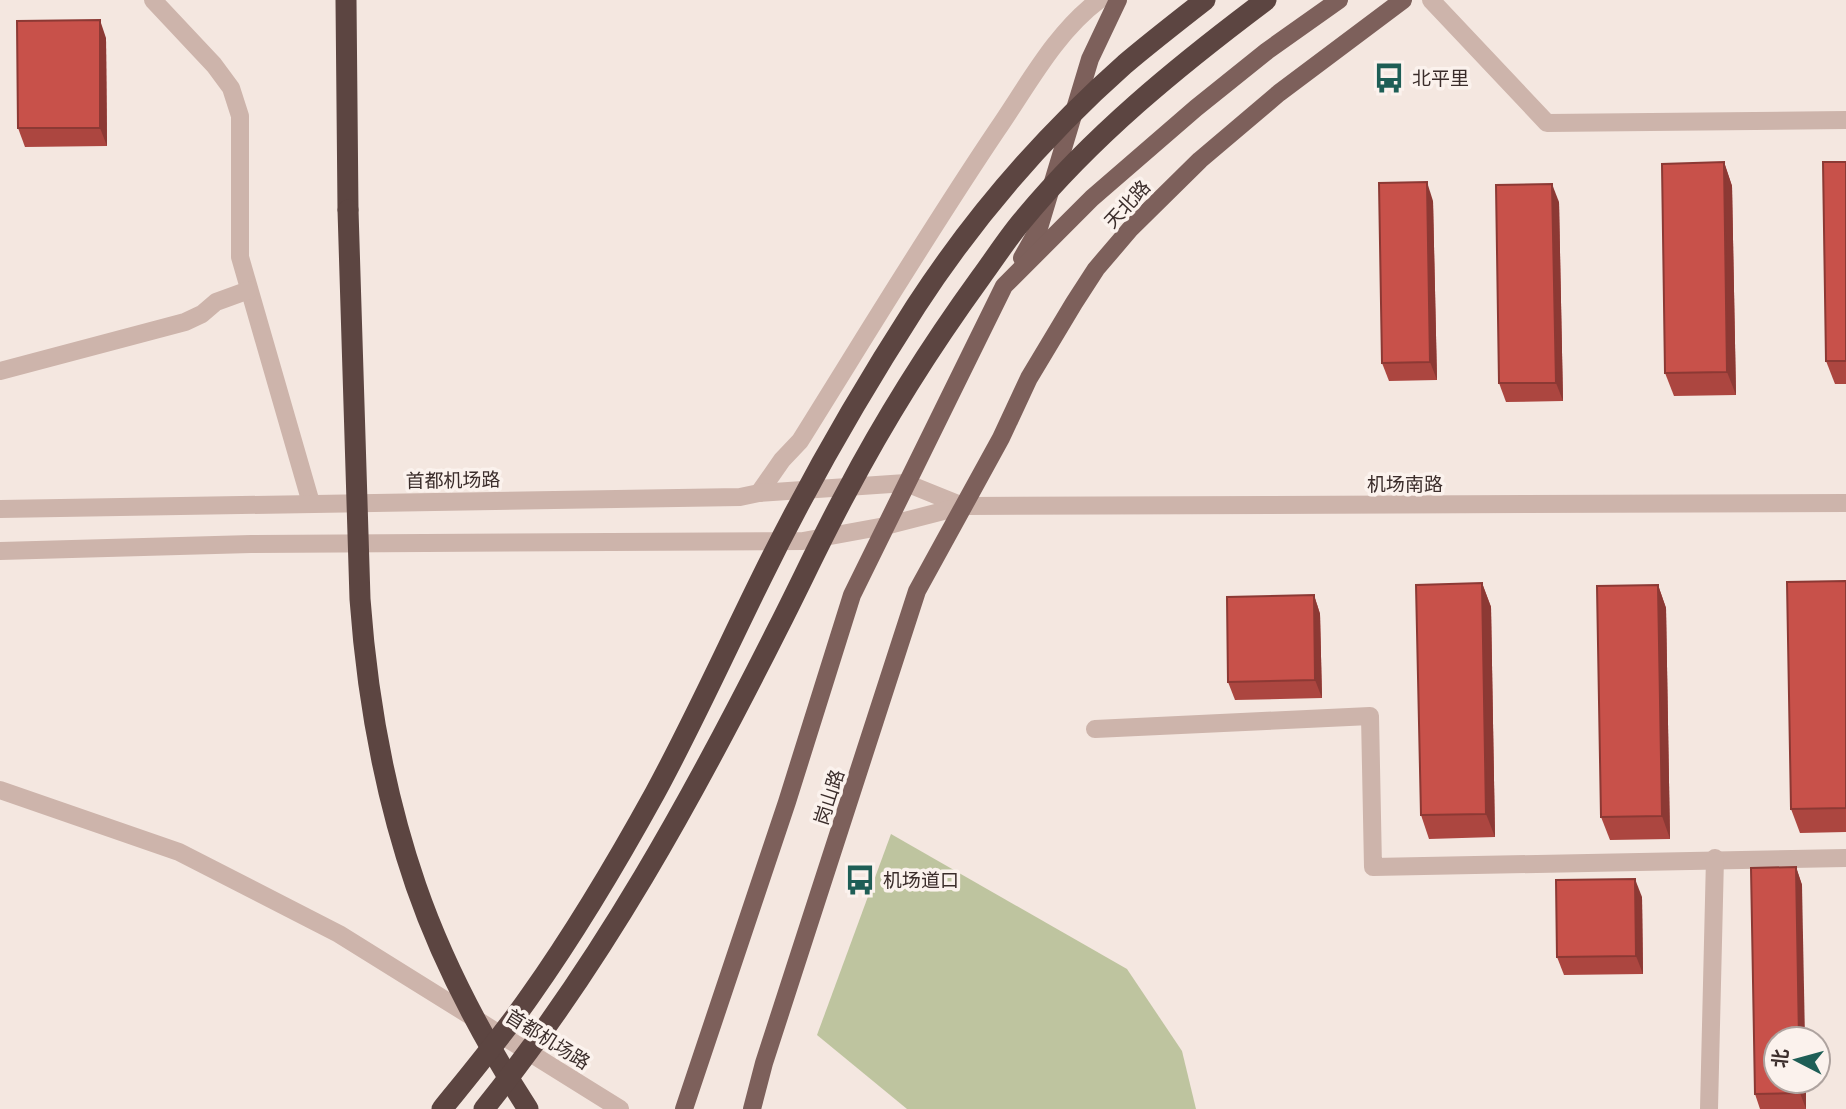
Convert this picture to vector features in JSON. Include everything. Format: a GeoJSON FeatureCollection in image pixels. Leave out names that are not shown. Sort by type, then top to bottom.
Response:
{"type":"FeatureCollection","features":[{"type":"Feature","properties":{"kind":"highway"},"geometry":{"type":"LineString","coordinates":[[346,0],[348,210],[359,599],[376,734],[412,873],[438,942],[464,1000],[528,1109]]}},
{"type":"Feature","properties":{"kind":"highway"},"geometry":{"type":"LineString","coordinates":[[442,1109],[530,997],[615,864],[706,695],[801,501],[917,304],[993,203],[1039,149],[1087,99],[1128,62],[1205,0]]}},
{"type":"Feature","properties":{"kind":"highway"},"geometry":{"type":"LineString","coordinates":[[484,1109],[524,1059],[588,967],[642,882],[695,789],[845,494],[940,333],[1019,224],[1063,173],[1196,52],[1266,0]]}},
{"type":"Feature","properties":{"kind":"main road","name":"天北路"},"geometry":{"type":"LineString","coordinates":[[906,483],[1004,286],[1039,229],[1090,60],[1118,0]]}},
{"type":"Feature","properties":{"kind":"main road","name":"天北路"},"geometry":{"type":"LineString","coordinates":[[1004,286],[1092,198],[1196,107],[1267,51],[1339,0]]}},
{"type":"Feature","properties":{"kind":"main road","name":"天北路"},"geometry":{"type":"LineString","coordinates":[[963,506],[1001,438],[1029,378],[1074,303],[1096,270],[1131,228],[1200,160],[1279,93],[1403,0]]}},
{"type":"Feature","properties":{"kind":"main road","name":"岗山路"},"geometry":{"type":"LineString","coordinates":[[684,1109],[787,802],[852,595],[906,483]]}},
{"type":"Feature","properties":{"kind":"main road","name":"岗山路"},"geometry":{"type":"LineString","coordinates":[[752,1109],[764,1063],[917,591],[963,506]]}},
{"type":"Feature","properties":{"kind":"street"},"geometry":{"type":"LineString","coordinates":[[153,0],[215,65],[232,88],[240,116],[240,257],[311,503]]}},
{"type":"Feature","properties":{"kind":"street"},"geometry":{"type":"LineString","coordinates":[[759,493],[800,440],[916,254],[1051,50],[1082,14],[1099,0]]}},
{"type":"Feature","properties":{"kind":"street"},"geometry":{"type":"LineString","coordinates":[[1431,0],[1547,123],[1846,120]]}},
{"type":"Feature","properties":{"kind":"street"},"geometry":{"type":"LineString","coordinates":[[0,371],[185,322],[202,314],[216,302],[249,290]]}},
{"type":"Feature","properties":{"kind":"street"},"geometry":{"type":"LineString","coordinates":[[906,483],[963,506]]}},
{"type":"Feature","properties":{"kind":"street","name":"首都机场路"},"geometry":{"type":"LineString","coordinates":[[0,509],[727,497],[906,483]]}},
{"type":"Feature","properties":{"kind":"street","name":"机场南路"},"geometry":{"type":"LineString","coordinates":[[963,506],[1846,503]]}},
{"type":"Feature","properties":{"kind":"street"},"geometry":{"type":"LineString","coordinates":[[0,551],[251,544],[803,541],[886,526],[963,506]]}},
{"type":"Feature","properties":{"kind":"street"},"geometry":{"type":"LineString","coordinates":[[1095,729],[1370,716],[1373,867],[1715,858],[1846,858]]}},
{"type":"Feature","properties":{"kind":"street","name":"首都机场路"},"geometry":{"type":"LineString","coordinates":[[0,790],[179,852],[339,934],[620,1109]]}},
{"type":"Feature","properties":{"kind":"street"},"geometry":{"type":"LineString","coordinates":[[1709,1109],[1715,858]]}},
{"type":"Feature","properties":{"kind":"green space"},"geometry":{"type":"Polygon","coordinates":[[[891,834],[1127,969],[1182,1051],[1196,1109],[907,1109],[817,1035],[891,834]]]}},
{"type":"Feature","properties":{"kind":"building"},"geometry":{"type":"Polygon","coordinates":[[[100,20],[100,128],[18,128],[17,21],[100,20]]]}},
{"type":"Feature","properties":{"kind":"building"},"geometry":{"type":"Polygon","coordinates":[[[1724,162],[1727,372],[1665,373],[1662,164],[1724,162]]]}},
{"type":"Feature","properties":{"kind":"building"},"geometry":{"type":"Polygon","coordinates":[[[1823,162],[1846,162],[1846,361],[1826,361],[1823,162]]]}},
{"type":"Feature","properties":{"kind":"building"},"geometry":{"type":"Polygon","coordinates":[[[1427,182],[1430,362],[1382,363],[1379,183],[1427,182]]]}},
{"type":"Feature","properties":{"kind":"building"},"geometry":{"type":"Polygon","coordinates":[[[1552,184],[1556,383],[1499,383],[1496,185],[1552,184]]]}},
{"type":"Feature","properties":{"kind":"building"},"geometry":{"type":"Polygon","coordinates":[[[1846,581],[1846,808],[1791,809],[1787,582],[1846,581]]]}},
{"type":"Feature","properties":{"kind":"building"},"geometry":{"type":"Polygon","coordinates":[[[1482,583],[1486,814],[1421,815],[1416,585],[1482,583]]]}},
{"type":"Feature","properties":{"kind":"building"},"geometry":{"type":"Polygon","coordinates":[[[1658,585],[1662,816],[1601,817],[1597,586],[1658,585]]]}},
{"type":"Feature","properties":{"kind":"building"},"geometry":{"type":"Polygon","coordinates":[[[1314,595],[1315,680],[1228,682],[1227,597],[1314,595]]]}},
{"type":"Feature","properties":{"kind":"building"},"geometry":{"type":"Polygon","coordinates":[[[1796,867],[1799,1025],[1762,1025],[1762,1094],[1755,1094],[1751,868],[1796,867]]]}},
{"type":"Feature","properties":{"kind":"building"},"geometry":{"type":"Polygon","coordinates":[[[1635,879],[1636,956],[1557,957],[1556,880],[1635,879]]]}},
{"type":"Feature","properties":{"kind":"place","name":"北平里"},"geometry":{"type":"Point","coordinates":[1389,78]}},
{"type":"Feature","properties":{"kind":"place","name":"机场道口"},"geometry":{"type":"Point","coordinates":[860,880]}}]}
